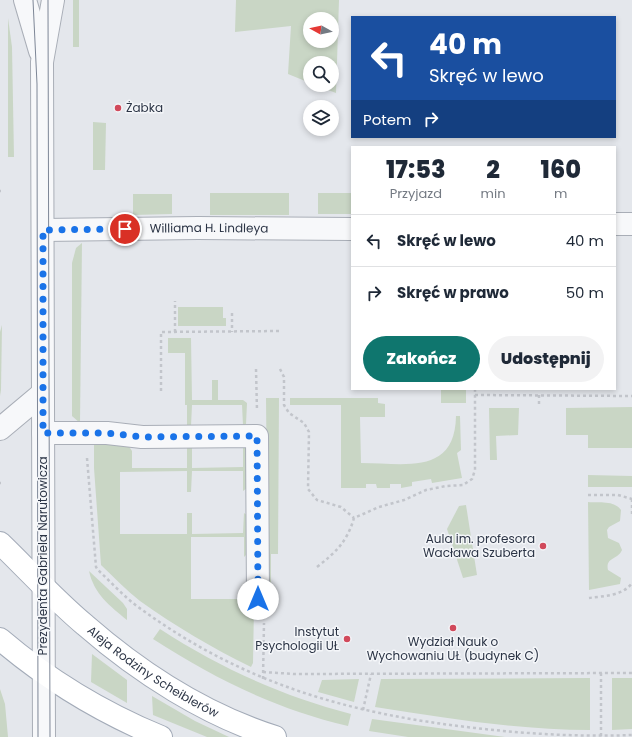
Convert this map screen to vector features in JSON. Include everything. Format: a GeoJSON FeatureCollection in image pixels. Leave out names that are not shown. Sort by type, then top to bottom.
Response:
{"type":"FeatureCollection","features":[{"type":"Feature","properties":{"kind":"main road","name":"Aleja Rodziny Scheiblerów"},"geometry":{"type":"LineString","coordinates":[[0,542],[84,625],[107,644],[169,687],[235,721],[276,737]]}},
{"type":"Feature","properties":{"kind":"main road"},"geometry":{"type":"LineString","coordinates":[[0,639],[44,674],[134,733],[161,737]]}},
{"type":"Feature","properties":{"kind":"street","name":"Prezydenta Gabriela Narutowicza"},"geometry":{"type":"LineString","coordinates":[[25,0],[35,28],[42,62]]}},
{"type":"Feature","properties":{"kind":"street"},"geometry":{"type":"LineString","coordinates":[[41,0],[42,62]]}},
{"type":"Feature","properties":{"kind":"street","name":"Prezydenta Gabriela Narutowicza"},"geometry":{"type":"LineString","coordinates":[[44,737],[42,62],[53,0]]}},
{"type":"Feature","properties":{"kind":"street"},"geometry":{"type":"LineString","coordinates":[[616,224],[632,224]]}},
{"type":"Feature","properties":{"kind":"street","name":"Williama H. Lindleya"},"geometry":{"type":"LineString","coordinates":[[43,230],[198,228],[351,229]]}},
{"type":"Feature","properties":{"kind":"street"},"geometry":{"type":"LineString","coordinates":[[0,429],[43,393]]}},
{"type":"Feature","properties":{"kind":"street"},"geometry":{"type":"LineString","coordinates":[[43,433],[119,434],[142,437],[257,436],[258,599]]}},
{"type":"Feature","properties":{"kind":"path"},"geometry":{"type":"LineString","coordinates":[[175,301],[175,332]]}},
{"type":"Feature","properties":{"kind":"path"},"geometry":{"type":"LineString","coordinates":[[232,313],[232,332]]}},
{"type":"Feature","properties":{"kind":"path"},"geometry":{"type":"LineString","coordinates":[[161,391],[161,332],[279,331]]}},
{"type":"Feature","properties":{"kind":"path"},"geometry":{"type":"LineString","coordinates":[[256,369],[257,436]]}},
{"type":"Feature","properties":{"kind":"path"},"geometry":{"type":"LineString","coordinates":[[280,369],[284,378],[284,404],[289,413],[304,422],[309,432],[308,489],[317,500],[341,507],[354,518]]}},
{"type":"Feature","properties":{"kind":"path"},"geometry":{"type":"LineString","coordinates":[[317,567],[336,551],[345,540],[349,534],[354,518],[379,507],[404,500],[426,490],[446,486],[463,485],[472,479],[475,470],[475,390]]}},
{"type":"Feature","properties":{"kind":"path"},"geometry":{"type":"LineString","coordinates":[[475,395],[632,396]]}},
{"type":"Feature","properties":{"kind":"path"},"geometry":{"type":"LineString","coordinates":[[539,395],[539,407]]}},
{"type":"Feature","properties":{"kind":"path"},"geometry":{"type":"LineString","coordinates":[[86,434],[88,483],[96,567],[141,609],[184,637],[238,668],[295,691],[363,710],[456,726],[528,734],[601,736],[632,735]]}},
{"type":"Feature","properties":{"kind":"path"},"geometry":{"type":"LineString","coordinates":[[588,495],[618,495],[632,499],[632,514]]}},
{"type":"Feature","properties":{"kind":"path"},"geometry":{"type":"LineString","coordinates":[[589,598],[617,593],[630,587],[632,583]]}},
{"type":"Feature","properties":{"kind":"path"},"geometry":{"type":"LineString","coordinates":[[258,599],[264,624],[263,679]]}},
{"type":"Feature","properties":{"kind":"path"},"geometry":{"type":"LineString","coordinates":[[263,672],[294,674],[632,673]]}},
{"type":"Feature","properties":{"kind":"path"},"geometry":{"type":"LineString","coordinates":[[601,673],[601,736]]}},
{"type":"Feature","properties":{"kind":"path"},"geometry":{"type":"LineString","coordinates":[[363,710],[371,674]]}},
{"type":"Feature","properties":{"kind":"green space"},"geometry":{"type":"Polygon","coordinates":[[[73,0],[79,0],[79,47],[73,47],[73,0]]]}},
{"type":"Feature","properties":{"kind":"green space"},"geometry":{"type":"Polygon","coordinates":[[[236,0],[339,0],[339,12],[303,12],[303,48],[337,48],[337,56],[303,56],[303,80],[288,74],[291,26],[235,32],[236,0]]]}},
{"type":"Feature","properties":{"kind":"green space"},"geometry":{"type":"Polygon","coordinates":[[[8,18],[12,47],[14,157],[8,157],[8,18]]]}},
{"type":"Feature","properties":{"kind":"green space"},"geometry":{"type":"Polygon","coordinates":[[[93,122],[106,123],[105,170],[93,170],[93,122]]]}},
{"type":"Feature","properties":{"kind":"green space"},"geometry":{"type":"Polygon","coordinates":[[[210,193],[289,193],[289,215],[210,215],[210,193]]]}},
{"type":"Feature","properties":{"kind":"green space"},"geometry":{"type":"Polygon","coordinates":[[[318,193],[351,193],[351,214],[318,214],[318,193]]]}},
{"type":"Feature","properties":{"kind":"green space"},"geometry":{"type":"Polygon","coordinates":[[[133,194],[172,194],[172,214],[133,215],[133,194]]]}},
{"type":"Feature","properties":{"kind":"green space"},"geometry":{"type":"Polygon","coordinates":[[[82,243],[80,423],[72,416],[72,263],[76,248],[82,243]]]}},
{"type":"Feature","properties":{"kind":"green space"},"geometry":{"type":"Polygon","coordinates":[[[178,307],[223,307],[223,318],[226,318],[226,326],[178,326],[178,307]]]}},
{"type":"Feature","properties":{"kind":"green space"},"geometry":{"type":"Polygon","coordinates":[[[2,325],[1,390],[0,396],[0,332],[2,325]]]}},
{"type":"Feature","properties":{"kind":"green space"},"geometry":{"type":"Polygon","coordinates":[[[168,338],[191,338],[192,400],[212,400],[212,380],[218,380],[218,400],[243,400],[247,403],[246,424],[243,425],[242,405],[192,405],[191,426],[187,426],[187,405],[185,405],[185,353],[168,353],[168,338]]]}},
{"type":"Feature","properties":{"kind":"green space"},"geometry":{"type":"Polygon","coordinates":[[[441,390],[466,390],[466,403],[441,403],[441,390]]]}},
{"type":"Feature","properties":{"kind":"green space"},"geometry":{"type":"Polygon","coordinates":[[[266,398],[279,398],[278,554],[271,554],[271,606],[268,599],[266,398]]]}},
{"type":"Feature","properties":{"kind":"green space"},"geometry":{"type":"Polygon","coordinates":[[[290,398],[378,398],[378,403],[385,404],[385,417],[360,417],[361,463],[410,464],[424,462],[437,457],[447,449],[453,435],[456,416],[460,416],[461,450],[457,453],[462,478],[432,483],[431,479],[412,482],[412,486],[401,488],[401,484],[390,484],[390,488],[377,488],[376,484],[366,484],[366,488],[341,488],[341,405],[290,405],[290,398]]]}},
{"type":"Feature","properties":{"kind":"green space"},"geometry":{"type":"Polygon","coordinates":[[[632,407],[632,448],[588,448],[588,435],[566,435],[566,408],[632,407]]]}},
{"type":"Feature","properties":{"kind":"green space"},"geometry":{"type":"Polygon","coordinates":[[[489,408],[519,408],[518,435],[496,436],[497,460],[490,460],[489,408]]]}},
{"type":"Feature","properties":{"kind":"green space"},"geometry":{"type":"Polygon","coordinates":[[[94,442],[128,445],[132,451],[132,468],[187,468],[187,447],[192,447],[192,468],[243,467],[243,446],[246,448],[247,488],[243,491],[243,471],[192,471],[191,492],[187,492],[187,471],[120,472],[120,534],[187,534],[187,513],[192,513],[192,534],[243,533],[244,513],[248,516],[248,553],[244,557],[244,537],[191,537],[191,599],[249,599],[248,606],[254,606],[253,663],[251,667],[194,636],[153,610],[135,597],[101,565],[94,468],[94,442]]]}},
{"type":"Feature","properties":{"kind":"green space"},"geometry":{"type":"Polygon","coordinates":[[[588,475],[632,476],[632,487],[588,487],[588,475]]]}},
{"type":"Feature","properties":{"kind":"green space"},"geometry":{"type":"Polygon","coordinates":[[[588,502],[610,503],[621,510],[620,521],[609,527],[607,530],[608,538],[619,543],[622,550],[618,556],[608,563],[608,570],[621,578],[620,584],[589,590],[588,502]]]}},
{"type":"Feature","properties":{"kind":"green space"},"geometry":{"type":"Polygon","coordinates":[[[466,505],[477,575],[463,578],[447,529],[459,506],[466,505]]]}},
{"type":"Feature","properties":{"kind":"green space"},"geometry":{"type":"Polygon","coordinates":[[[89,571],[123,603],[127,609],[127,620],[99,593],[91,579],[89,571]]]}},
{"type":"Feature","properties":{"kind":"green space"},"geometry":{"type":"Polygon","coordinates":[[[160,629],[205,656],[252,679],[300,699],[351,714],[348,726],[321,719],[271,702],[223,680],[176,654],[153,639],[160,629]]]}},
{"type":"Feature","properties":{"kind":"green space"},"geometry":{"type":"Polygon","coordinates":[[[92,654],[127,680],[127,703],[91,682],[92,654]]]}},
{"type":"Feature","properties":{"kind":"green space"},"geometry":{"type":"Polygon","coordinates":[[[590,678],[590,730],[509,726],[375,707],[381,679],[590,678]]]}},
{"type":"Feature","properties":{"kind":"green space"},"geometry":{"type":"Polygon","coordinates":[[[612,678],[632,678],[632,729],[612,730],[612,678]]]}},
{"type":"Feature","properties":{"kind":"green space"},"geometry":{"type":"Polygon","coordinates":[[[359,679],[354,702],[318,692],[322,680],[359,679]]]}},
{"type":"Feature","properties":{"kind":"green space"},"geometry":{"type":"Polygon","coordinates":[[[0,689],[5,704],[8,737],[0,737],[0,689]]]}},
{"type":"Feature","properties":{"kind":"green space"},"geometry":{"type":"Polygon","coordinates":[[[152,696],[195,721],[229,737],[207,737],[153,715],[152,696]]]}},
{"type":"Feature","properties":{"kind":"green space"},"geometry":{"type":"Polygon","coordinates":[[[372,719],[505,737],[408,737],[369,731],[372,719]]]}},
{"type":"Feature","properties":{"kind":"tram line"},"geometry":{"type":"LineString","coordinates":[[33,0],[37,84],[38,737]]}},
{"type":"Feature","properties":{"kind":"tram line"},"geometry":{"type":"LineString","coordinates":[[48,0],[50,737]]}},
{"type":"Feature","properties":{"kind":"place","name":"Żabka"},"geometry":{"type":"Point","coordinates":[118,108]}},
{"type":"Feature","properties":{"kind":"place","name":"Aula im. profesora Wacława Szuberta"},"geometry":{"type":"Point","coordinates":[543,546]}},
{"type":"Feature","properties":{"kind":"place","name":"Wydział Nauk o Wychowaniu UŁ (budynek C)"},"geometry":{"type":"Point","coordinates":[453,628]}},
{"type":"Feature","properties":{"kind":"place","name":"Instytut Psychologii UŁ"},"geometry":{"type":"Point","coordinates":[347,639]}},
{"type":"Feature","properties":{"kind":"route"},"geometry":{"type":"LineString","coordinates":[[125,229],[43,230],[43,433],[107,433],[142,437],[257,436],[258,599]]}}]}
